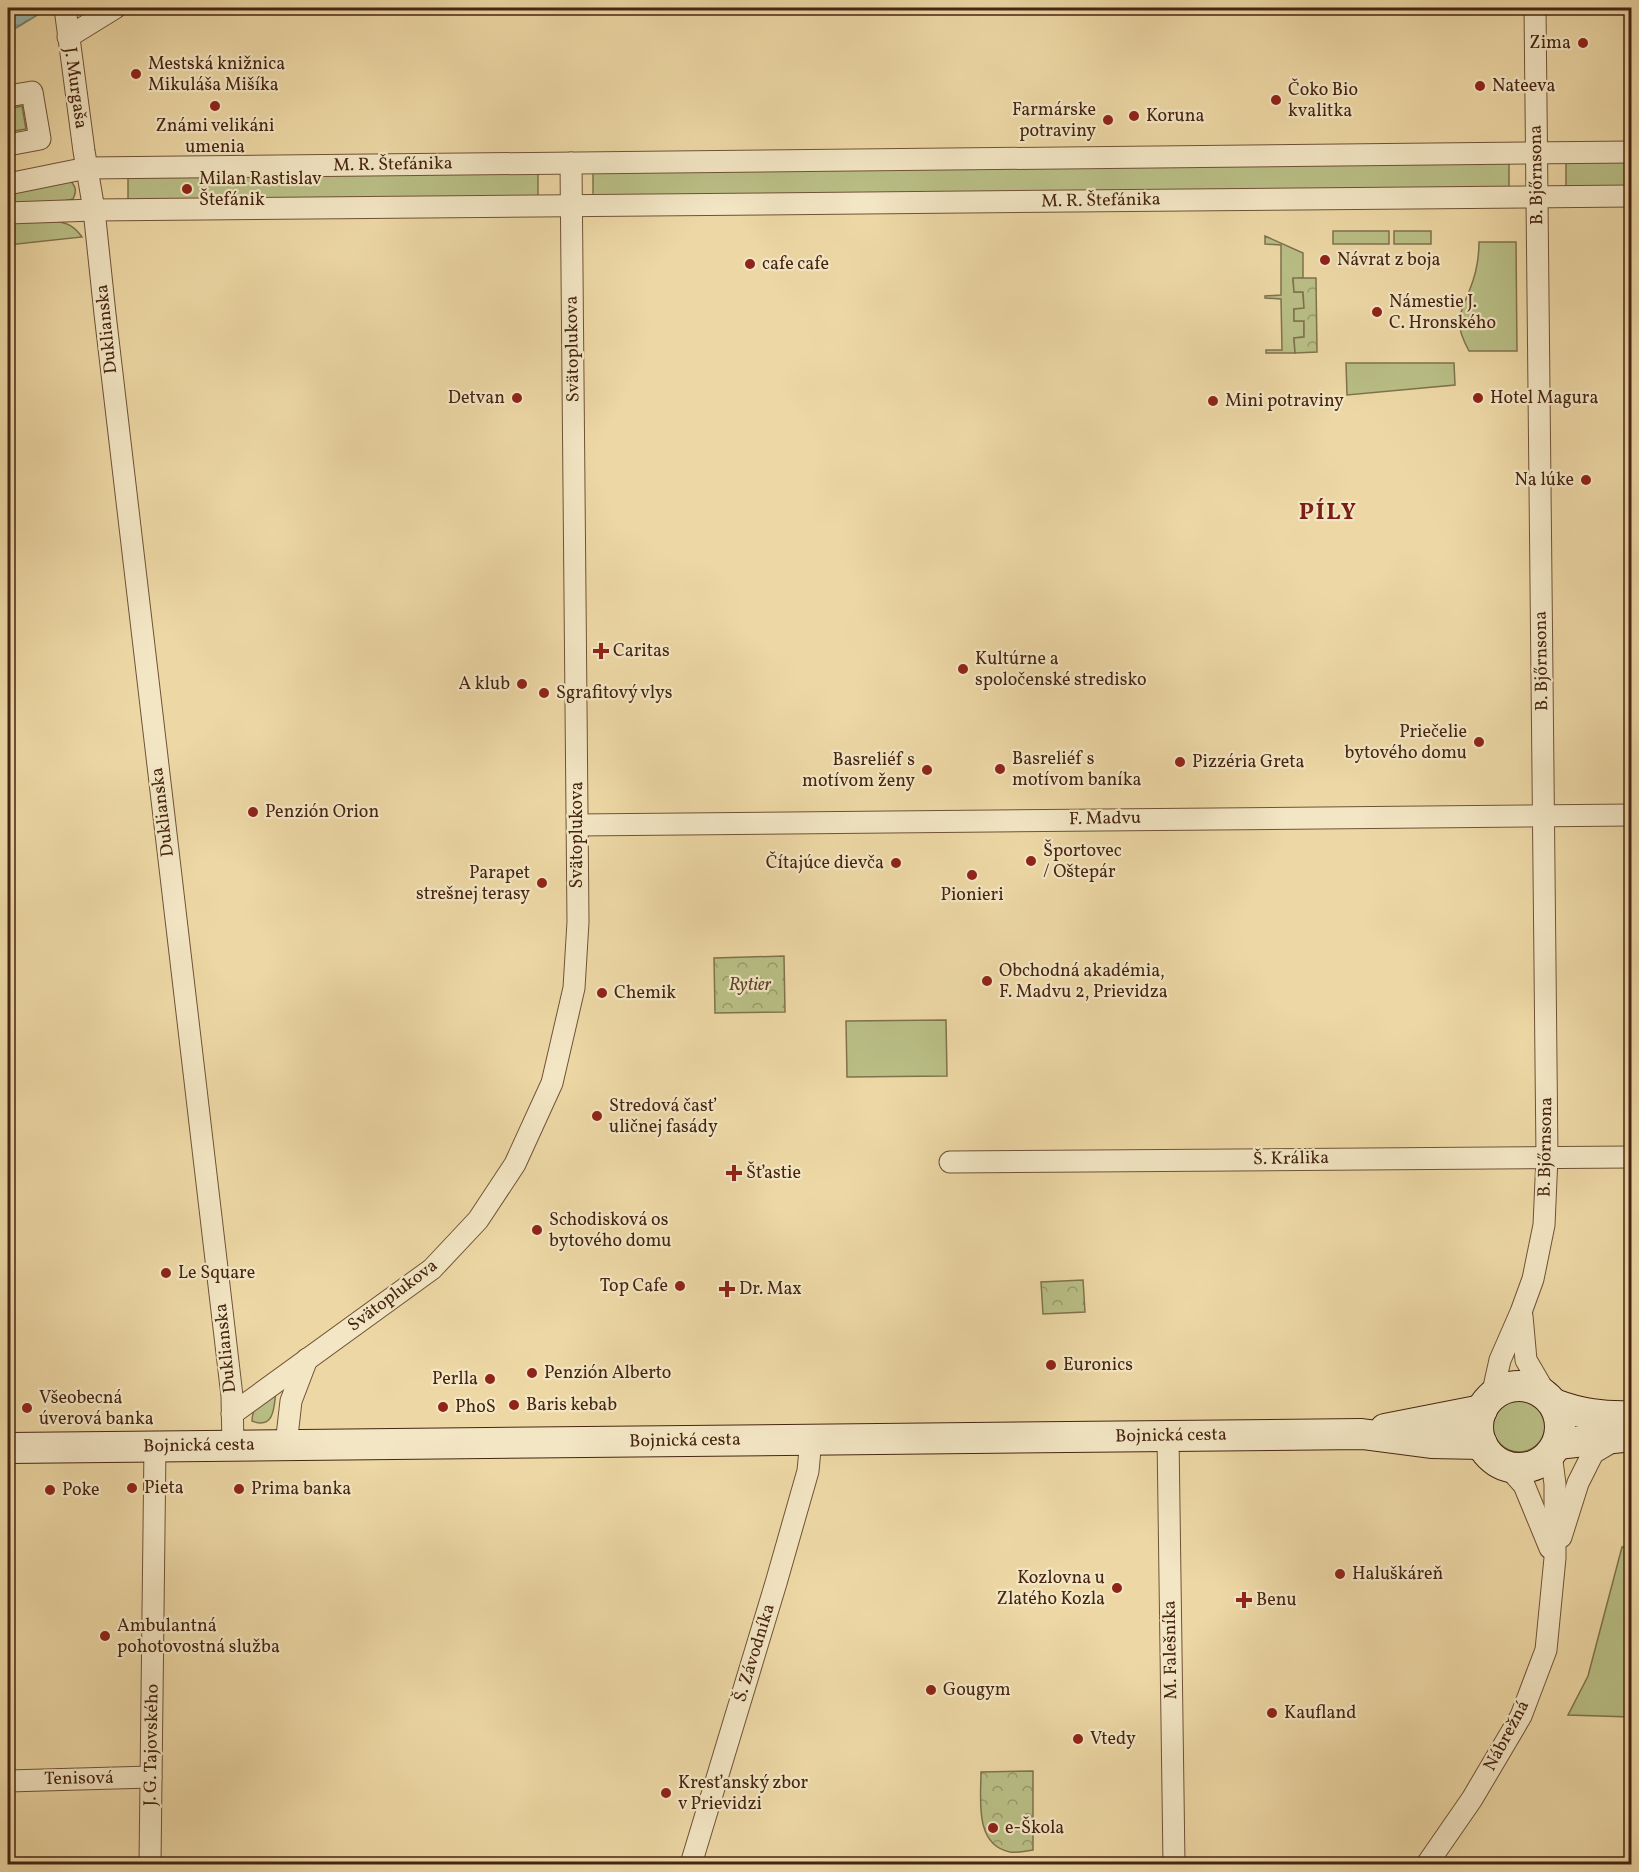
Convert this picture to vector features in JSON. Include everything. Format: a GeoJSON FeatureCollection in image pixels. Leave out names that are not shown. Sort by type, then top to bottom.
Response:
{"type":"FeatureCollection","features":[{"type":"Feature","properties":{"kind":"street"},"geometry":{"type":"LineString","coordinates":[[66,21],[114,8]]}},
{"type":"Feature","properties":{"kind":"street","name":"B. Bjőrnsona"},"geometry":{"type":"LineString","coordinates":[[1487,1403],[1500,1360],[1533,1279],[1544,1225],[1547,1157],[1535,8]]}},
{"type":"Feature","properties":{"kind":"street","name":"J. Murgaša"},"geometry":{"type":"LineString","coordinates":[[66,21],[87,168]]}},
{"type":"Feature","properties":{"kind":"street"},"geometry":{"type":"LineString","coordinates":[[8,96],[32,92],[40,139],[8,145]]}},
{"type":"Feature","properties":{"kind":"street","name":"M. R. Štefánika"},"geometry":{"type":"LineString","coordinates":[[8,184],[87,168],[1632,152]]}},
{"type":"Feature","properties":{"kind":"street"},"geometry":{"type":"LineString","coordinates":[[571,206],[572,163]]}},
{"type":"Feature","properties":{"kind":"street"},"geometry":{"type":"LineString","coordinates":[[87,168],[94,210]]}},
{"type":"Feature","properties":{"kind":"street","name":"M. R. Štefánika"},"geometry":{"type":"LineString","coordinates":[[8,213],[94,210],[1632,196]]}},
{"type":"Feature","properties":{"kind":"street","name":"Svätoplukova"},"geometry":{"type":"LineString","coordinates":[[232,1414],[432,1269],[478,1220],[515,1164],[552,1083],[574,988],[578,922],[571,206]]}},
{"type":"Feature","properties":{"kind":"street","name":"Duklianska"},"geometry":{"type":"LineString","coordinates":[[94,210],[231,1386],[232,1414]]}},
{"type":"Feature","properties":{"kind":"street","name":"F. Madvu"},"geometry":{"type":"LineString","coordinates":[[578,825],[1632,815]]}},
{"type":"Feature","properties":{"kind":"street","name":"Š. Králika"},"geometry":{"type":"LineString","coordinates":[[950,1162],[1632,1157]]}},
{"type":"Feature","properties":{"kind":"street","name":"B. Bjőrnsona"},"geometry":{"type":"LineString","coordinates":[[1521,1312],[1526,1360],[1550,1400]]}},
{"type":"Feature","properties":{"kind":"street"},"geometry":{"type":"LineString","coordinates":[[286,1445],[291,1401],[307,1359]]}},
{"type":"Feature","properties":{"kind":"street","name":"Bojnická cesta"},"geometry":{"type":"LineString","coordinates":[[1362,1434],[1487,1403],[1508,1387],[1523,1386],[1538,1390],[1550,1400],[1588,1415],[1607,1417],[1627,1430]]}},
{"type":"Feature","properties":{"kind":"street"},"geometry":{"type":"LineString","coordinates":[[1487,1403],[1478,1424],[1482,1444],[1492,1458],[1508,1467],[1527,1467],[1544,1460],[1554,1449],[1561,1423],[1550,1400]]}},
{"type":"Feature","properties":{"kind":"street"},"geometry":{"type":"LineString","coordinates":[[232,1414],[233,1446]]}},
{"type":"Feature","properties":{"kind":"street"},"geometry":{"type":"LineString","coordinates":[[1554,1449],[1627,1430]]}},
{"type":"Feature","properties":{"kind":"street","name":"Nábrežná"},"geometry":{"type":"LineString","coordinates":[[1555,1558],[1578,1483],[1593,1453],[1627,1430]]}},
{"type":"Feature","properties":{"kind":"street","name":"Bojnická cesta"},"geometry":{"type":"LineString","coordinates":[[8,1448],[1362,1434],[1431,1443],[1482,1444]]}},
{"type":"Feature","properties":{"kind":"street","name":"M. Falešníka"},"geometry":{"type":"LineString","coordinates":[[1168,1436],[1174,1864]]}},
{"type":"Feature","properties":{"kind":"street","name":"Š. Závodníka"},"geometry":{"type":"LineString","coordinates":[[691,1864],[808,1471],[811,1439]]}},
{"type":"Feature","properties":{"kind":"street","name":"J. G. Tajovského"},"geometry":{"type":"LineString","coordinates":[[150,1864],[155,1446]]}},
{"type":"Feature","properties":{"kind":"street","name":"Nábrežná"},"geometry":{"type":"LineString","coordinates":[[1427,1864],[1472,1799],[1521,1716],[1546,1650],[1555,1558],[1554,1449]]}},
{"type":"Feature","properties":{"kind":"street","name":"Nábrežná"},"geometry":{"type":"LineString","coordinates":[[1508,1467],[1524,1485],[1555,1558]]}},
{"type":"Feature","properties":{"kind":"street","name":"Tenisová"},"geometry":{"type":"LineString","coordinates":[[8,1781],[152,1777]]}},
{"type":"Feature","properties":{"kind":"green space"},"geometry":{"type":"Polygon","coordinates":[[[1627,8],[1631,8],[1631,71],[1626,71],[1627,8]]]}},
{"type":"Feature","properties":{"kind":"green space"},"geometry":{"type":"Polygon","coordinates":[[[22,106],[26,129],[8,132],[8,109],[22,106]]]}},
{"type":"Feature","properties":{"kind":"green space"},"geometry":{"type":"Polygon","coordinates":[[[1566,162],[1631,162],[1631,186],[1566,186],[1566,162]]]}},
{"type":"Feature","properties":{"kind":"green space"},"geometry":{"type":"Polygon","coordinates":[[[1509,163],[1509,187],[593,196],[593,172],[1509,163]]]}},
{"type":"Feature","properties":{"kind":"green space"},"geometry":{"type":"Polygon","coordinates":[[[538,172],[538,196],[128,200],[128,176],[538,172]]]}},
{"type":"Feature","properties":{"kind":"green space"},"geometry":{"type":"Polygon","coordinates":[[[70,180],[75,189],[73,199],[8,205],[8,191],[70,180]]]}},
{"type":"Feature","properties":{"kind":"green space"},"geometry":{"type":"Polygon","coordinates":[[[55,221],[70,226],[82,237],[8,245],[8,223],[55,221]]]}},
{"type":"Feature","properties":{"kind":"green space"},"geometry":{"type":"Polygon","coordinates":[[[1333,231],[1389,231],[1389,244],[1333,244],[1333,231]]]}},
{"type":"Feature","properties":{"kind":"green space"},"geometry":{"type":"Polygon","coordinates":[[[1394,231],[1431,231],[1431,244],[1394,244],[1394,231]]]}},
{"type":"Feature","properties":{"kind":"green space"},"geometry":{"type":"Polygon","coordinates":[[[1265,236],[1303,253],[1303,278],[1293,279],[1294,292],[1303,292],[1304,309],[1294,309],[1294,321],[1304,321],[1304,337],[1294,338],[1295,353],[1266,353],[1266,350],[1282,350],[1281,299],[1265,298],[1265,296],[1281,295],[1281,245],[1265,244],[1265,236]]]}},
{"type":"Feature","properties":{"kind":"green space"},"geometry":{"type":"Polygon","coordinates":[[[1479,242],[1516,242],[1517,351],[1469,351],[1461,333],[1459,319],[1475,272],[1479,242]]]}},
{"type":"Feature","properties":{"kind":"green space"},"geometry":{"type":"Polygon","coordinates":[[[1293,278],[1316,278],[1317,352],[1295,353],[1294,338],[1304,337],[1304,321],[1294,321],[1294,309],[1304,308],[1303,292],[1294,292],[1293,278]]]}},
{"type":"Feature","properties":{"kind":"green space"},"geometry":{"type":"Polygon","coordinates":[[[1346,363],[1454,363],[1455,385],[1347,395],[1346,363]]]}},
{"type":"Feature","properties":{"kind":"green space","name":"Rytier"},"geometry":{"type":"Polygon","coordinates":[[[784,956],[785,1012],[715,1013],[714,958],[784,956]]]}},
{"type":"Feature","properties":{"kind":"green space"},"geometry":{"type":"Polygon","coordinates":[[[946,1020],[947,1076],[847,1077],[846,1021],[946,1020]]]}},
{"type":"Feature","properties":{"kind":"green space"},"geometry":{"type":"Polygon","coordinates":[[[1083,1280],[1085,1312],[1043,1314],[1041,1282],[1083,1280]]]}},
{"type":"Feature","properties":{"kind":"green space"},"geometry":{"type":"Polygon","coordinates":[[[276,1391],[274,1409],[269,1419],[260,1423],[252,1421],[256,1407],[276,1391]]]}},
{"type":"Feature","properties":{"kind":"green space"},"geometry":{"type":"Polygon","coordinates":[[[1519,1400],[1529,1402],[1537,1408],[1543,1416],[1545,1426],[1543,1436],[1537,1444],[1529,1450],[1519,1452],[1509,1450],[1501,1444],[1495,1436],[1493,1426],[1495,1416],[1501,1408],[1509,1402],[1519,1400]]]}},
{"type":"Feature","properties":{"kind":"green space"},"geometry":{"type":"Polygon","coordinates":[[[1622,1547],[1631,1547],[1631,1717],[1568,1715],[1588,1676],[1622,1547]]]}},
{"type":"Feature","properties":{"kind":"green space"},"geometry":{"type":"Polygon","coordinates":[[[1033,1771],[1033,1850],[1010,1852],[998,1848],[990,1840],[982,1820],[981,1772],[1033,1771]]]}},
{"type":"Feature","properties":{"kind":"water"},"geometry":{"type":"Polygon","coordinates":[[[8,8],[49,8],[8,33],[8,8]]]}},
{"type":"Feature","properties":{"kind":"place","name":"Zima"},"geometry":{"type":"Point","coordinates":[1583,43]}},
{"type":"Feature","properties":{"kind":"place","name":"Mestská knižnica Mikuláša Mišíka"},"geometry":{"type":"Point","coordinates":[136,74]}},
{"type":"Feature","properties":{"kind":"place","name":"Nateeva"},"geometry":{"type":"Point","coordinates":[1480,86]}},
{"type":"Feature","properties":{"kind":"place","name":"Čoko Bio kvalitka"},"geometry":{"type":"Point","coordinates":[1276,100]}},
{"type":"Feature","properties":{"kind":"place","name":"Známi velikáni umenia"},"geometry":{"type":"Point","coordinates":[215,106]}},
{"type":"Feature","properties":{"kind":"place","name":"Koruna"},"geometry":{"type":"Point","coordinates":[1134,116]}},
{"type":"Feature","properties":{"kind":"place","name":"Farmárske potraviny"},"geometry":{"type":"Point","coordinates":[1108,120]}},
{"type":"Feature","properties":{"kind":"place","name":"Milan Rastislav Štefánik"},"geometry":{"type":"Point","coordinates":[187,189]}},
{"type":"Feature","properties":{"kind":"place","name":"Návrat z boja"},"geometry":{"type":"Point","coordinates":[1325,260]}},
{"type":"Feature","properties":{"kind":"place","name":"cafe cafe"},"geometry":{"type":"Point","coordinates":[750,264]}},
{"type":"Feature","properties":{"kind":"place","name":"Námestie J. C. Hronského"},"geometry":{"type":"Point","coordinates":[1377,312]}},
{"type":"Feature","properties":{"kind":"place","name":"Detvan"},"geometry":{"type":"Point","coordinates":[517,398]}},
{"type":"Feature","properties":{"kind":"place","name":"Hotel Magura"},"geometry":{"type":"Point","coordinates":[1478,398]}},
{"type":"Feature","properties":{"kind":"place","name":"Mini potraviny"},"geometry":{"type":"Point","coordinates":[1213,401]}},
{"type":"Feature","properties":{"kind":"place","name":"Na lúke"},"geometry":{"type":"Point","coordinates":[1586,480]}},
{"type":"Feature","properties":{"kind":"place","name":"Caritas"},"geometry":{"type":"Point","coordinates":[601,651]}},
{"type":"Feature","properties":{"kind":"place","name":"Kultúrne a spoločenské stredisko"},"geometry":{"type":"Point","coordinates":[963,669]}},
{"type":"Feature","properties":{"kind":"place","name":"A klub"},"geometry":{"type":"Point","coordinates":[522,684]}},
{"type":"Feature","properties":{"kind":"place","name":"Sgrafitový vlys"},"geometry":{"type":"Point","coordinates":[544,693]}},
{"type":"Feature","properties":{"kind":"place","name":"Priečelie bytového domu"},"geometry":{"type":"Point","coordinates":[1479,742]}},
{"type":"Feature","properties":{"kind":"place","name":"Pizzéria Greta"},"geometry":{"type":"Point","coordinates":[1180,762]}},
{"type":"Feature","properties":{"kind":"place","name":"Basreliéf s motívom baníka"},"geometry":{"type":"Point","coordinates":[1000,769]}},
{"type":"Feature","properties":{"kind":"place","name":"Basreliéf s motívom ženy"},"geometry":{"type":"Point","coordinates":[927,770]}},
{"type":"Feature","properties":{"kind":"place","name":"Penzión Orion"},"geometry":{"type":"Point","coordinates":[253,812]}},
{"type":"Feature","properties":{"kind":"place","name":"Športovec / Oštepár"},"geometry":{"type":"Point","coordinates":[1031,861]}},
{"type":"Feature","properties":{"kind":"place","name":"Čítajúce dievča"},"geometry":{"type":"Point","coordinates":[896,863]}},
{"type":"Feature","properties":{"kind":"place","name":"Pionieri"},"geometry":{"type":"Point","coordinates":[972,875]}},
{"type":"Feature","properties":{"kind":"place","name":"Parapet strešnej terasy"},"geometry":{"type":"Point","coordinates":[542,883]}},
{"type":"Feature","properties":{"kind":"place","name":"Obchodná akadémia, F. Madvu 2, Prievidza"},"geometry":{"type":"Point","coordinates":[987,981]}},
{"type":"Feature","properties":{"kind":"place","name":"Chemik"},"geometry":{"type":"Point","coordinates":[602,993]}},
{"type":"Feature","properties":{"kind":"place","name":"Stredová časť uličnej fasády"},"geometry":{"type":"Point","coordinates":[597,1116]}},
{"type":"Feature","properties":{"kind":"place","name":"Šťastie"},"geometry":{"type":"Point","coordinates":[734,1173]}},
{"type":"Feature","properties":{"kind":"place","name":"Schodisková os bytového domu"},"geometry":{"type":"Point","coordinates":[537,1230]}},
{"type":"Feature","properties":{"kind":"place","name":"Le Square"},"geometry":{"type":"Point","coordinates":[166,1273]}},
{"type":"Feature","properties":{"kind":"place","name":"Top Cafe"},"geometry":{"type":"Point","coordinates":[680,1286]}},
{"type":"Feature","properties":{"kind":"place","name":"Dr. Max"},"geometry":{"type":"Point","coordinates":[727,1289]}},
{"type":"Feature","properties":{"kind":"place","name":"Euronics"},"geometry":{"type":"Point","coordinates":[1051,1365]}},
{"type":"Feature","properties":{"kind":"place","name":"Penzión Alberto"},"geometry":{"type":"Point","coordinates":[532,1373]}},
{"type":"Feature","properties":{"kind":"place","name":"Perlla"},"geometry":{"type":"Point","coordinates":[490,1379]}},
{"type":"Feature","properties":{"kind":"place","name":"Baris kebab"},"geometry":{"type":"Point","coordinates":[514,1405]}},
{"type":"Feature","properties":{"kind":"place","name":"PhoS"},"geometry":{"type":"Point","coordinates":[443,1407]}},
{"type":"Feature","properties":{"kind":"place","name":"Všeobecná úverová banka"},"geometry":{"type":"Point","coordinates":[27,1408]}},
{"type":"Feature","properties":{"kind":"place","name":"Pieta"},"geometry":{"type":"Point","coordinates":[132,1488]}},
{"type":"Feature","properties":{"kind":"place","name":"Prima banka"},"geometry":{"type":"Point","coordinates":[239,1489]}},
{"type":"Feature","properties":{"kind":"place","name":"Poke"},"geometry":{"type":"Point","coordinates":[50,1490]}},
{"type":"Feature","properties":{"kind":"place","name":"Haluškáreň"},"geometry":{"type":"Point","coordinates":[1340,1574]}},
{"type":"Feature","properties":{"kind":"place","name":"Kozlovna u Zlatého Kozla"},"geometry":{"type":"Point","coordinates":[1117,1588]}},
{"type":"Feature","properties":{"kind":"place","name":"Benu"},"geometry":{"type":"Point","coordinates":[1244,1600]}},
{"type":"Feature","properties":{"kind":"place","name":"Ambulantná pohotovostná služba"},"geometry":{"type":"Point","coordinates":[105,1636]}},
{"type":"Feature","properties":{"kind":"place","name":"Gougym"},"geometry":{"type":"Point","coordinates":[931,1690]}},
{"type":"Feature","properties":{"kind":"place","name":"Kaufland"},"geometry":{"type":"Point","coordinates":[1272,1713]}},
{"type":"Feature","properties":{"kind":"place","name":"Vtedy"},"geometry":{"type":"Point","coordinates":[1078,1739]}},
{"type":"Feature","properties":{"kind":"place","name":"Kresťanský zbor v Prievidzi"},"geometry":{"type":"Point","coordinates":[666,1793]}},
{"type":"Feature","properties":{"kind":"place","name":"e-Škola"},"geometry":{"type":"Point","coordinates":[993,1828]}},
{"type":"Feature","properties":{"kind":"district","name":"PÍLY"},"geometry":{"type":"Point","coordinates":[1328,513]}}]}
